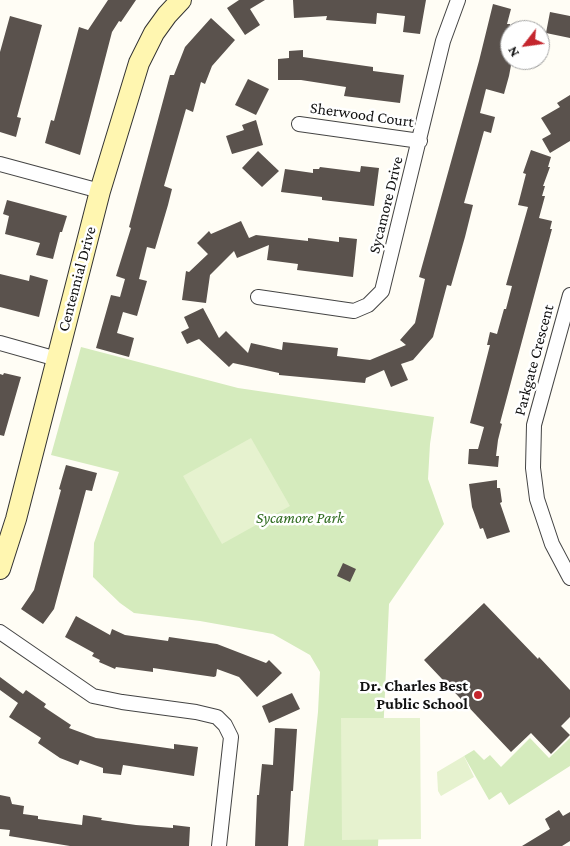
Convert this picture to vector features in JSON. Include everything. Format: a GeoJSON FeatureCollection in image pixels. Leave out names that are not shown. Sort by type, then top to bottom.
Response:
{"type":"FeatureCollection","features":[{"type":"Feature","properties":{"kind":"street","name":"Centennial Drive"},"geometry":{"type":"LineString","coordinates":[[0,569],[16,519],[100,192],[140,63],[154,33],[181,0]]}},
{"type":"Feature","properties":{"kind":"street","name":"Sycamore Drive"},"geometry":{"type":"LineString","coordinates":[[258,297],[354,311],[368,305],[382,291],[443,41],[458,0]]}},
{"type":"Feature","properties":{"kind":"street","name":"Sherwood Court"},"geometry":{"type":"LineString","coordinates":[[298,124],[420,141]]}},
{"type":"Feature","properties":{"kind":"street"},"geometry":{"type":"LineString","coordinates":[[0,164],[100,192]]}},
{"type":"Feature","properties":{"kind":"street","name":"Parkgate Crescent"},"geometry":{"type":"LineString","coordinates":[[570,295],[534,425],[533,468],[537,499],[552,544],[570,578]]}},
{"type":"Feature","properties":{"kind":"street"},"geometry":{"type":"LineString","coordinates":[[0,343],[56,358]]}},
{"type":"Feature","properties":{"kind":"street"},"geometry":{"type":"LineString","coordinates":[[0,632],[93,696],[217,717],[231,736],[219,846]]}},
{"type":"Feature","properties":{"kind":"green space","name":"Sycamore Park"},"geometry":{"type":"Polygon","coordinates":[[[81,347],[238,388],[434,417],[428,479],[444,524],[389,604],[378,846],[304,846],[318,712],[320,672],[310,655],[273,634],[200,621],[134,613],[120,603],[93,577],[94,543],[119,472],[51,455],[81,347]]]}},
{"type":"Feature","properties":{"kind":"green space"},"geometry":{"type":"Polygon","coordinates":[[[251,438],[290,506],[222,544],[183,476],[251,438]]]}},
{"type":"Feature","properties":{"kind":"green space"},"geometry":{"type":"Polygon","coordinates":[[[341,718],[420,718],[421,839],[342,840],[341,718]]]}},
{"type":"Feature","properties":{"kind":"green space"},"geometry":{"type":"Polygon","coordinates":[[[530,738],[549,758],[570,738],[570,766],[509,805],[501,792],[489,800],[464,756],[474,750],[484,760],[490,755],[501,767],[530,738]]]}},
{"type":"Feature","properties":{"kind":"green space"},"geometry":{"type":"Polygon","coordinates":[[[464,756],[474,777],[441,796],[438,791],[437,772],[464,756]]]}},
{"type":"Feature","properties":{"kind":"building"},"geometry":{"type":"Polygon","coordinates":[[[108,0],[136,0],[112,32],[80,155],[45,143],[51,120],[54,121],[79,27],[88,30],[108,0]]]}},
{"type":"Feature","properties":{"kind":"building"},"geometry":{"type":"Polygon","coordinates":[[[239,0],[265,0],[250,9],[260,25],[245,35],[227,8],[239,0]]]}},
{"type":"Feature","properties":{"kind":"building"},"geometry":{"type":"Polygon","coordinates":[[[293,0],[426,0],[420,34],[403,32],[405,16],[377,13],[376,24],[326,20],[327,16],[294,18],[293,0]]]}},
{"type":"Feature","properties":{"kind":"building"},"geometry":{"type":"Polygon","coordinates":[[[493,4],[511,9],[508,20],[500,20],[500,70],[510,70],[509,76],[504,94],[486,89],[480,113],[495,117],[491,133],[484,131],[464,203],[473,205],[465,237],[451,286],[447,285],[433,337],[413,360],[401,364],[408,380],[391,387],[384,370],[366,378],[365,383],[279,375],[279,373],[233,363],[229,367],[199,339],[187,344],[181,332],[189,328],[184,317],[203,308],[219,338],[226,331],[248,353],[251,343],[282,350],[283,342],[338,348],[337,356],[370,360],[406,345],[400,340],[415,323],[425,279],[419,277],[493,4]]]}},
{"type":"Feature","properties":{"kind":"building"},"geometry":{"type":"Polygon","coordinates":[[[550,12],[570,16],[570,38],[550,34],[550,20],[548,20],[550,12]]]}},
{"type":"Feature","properties":{"kind":"building"},"geometry":{"type":"Polygon","coordinates":[[[10,16],[42,25],[17,117],[21,118],[16,137],[0,132],[0,52],[10,16]]]}},
{"type":"Feature","properties":{"kind":"building"},"geometry":{"type":"Polygon","coordinates":[[[211,18],[235,40],[212,66],[205,84],[201,82],[193,112],[186,109],[164,186],[172,189],[168,205],[155,249],[147,247],[139,279],[147,281],[137,316],[123,312],[117,333],[134,338],[129,357],[96,348],[111,295],[120,297],[125,279],[116,276],[131,228],[129,227],[170,75],[174,75],[185,47],[211,18]]]}},
{"type":"Feature","properties":{"kind":"building"},"geometry":{"type":"Polygon","coordinates":[[[303,50],[303,57],[373,67],[373,71],[404,75],[400,103],[344,96],[346,87],[301,80],[278,80],[278,59],[289,58],[289,51],[303,50]]]}},
{"type":"Feature","properties":{"kind":"building"},"geometry":{"type":"Polygon","coordinates":[[[248,79],[269,89],[256,115],[235,105],[248,79]]]}},
{"type":"Feature","properties":{"kind":"building"},"geometry":{"type":"Polygon","coordinates":[[[570,95],[570,141],[550,153],[542,139],[551,134],[541,118],[560,107],[557,103],[570,95]]]}},
{"type":"Feature","properties":{"kind":"building"},"geometry":{"type":"Polygon","coordinates":[[[256,120],[263,145],[232,154],[226,136],[244,130],[242,125],[256,120]]]}},
{"type":"Feature","properties":{"kind":"building"},"geometry":{"type":"Polygon","coordinates":[[[531,150],[551,157],[548,167],[550,167],[543,186],[545,186],[542,196],[545,196],[539,218],[552,221],[550,229],[552,229],[500,423],[502,424],[496,456],[499,456],[498,467],[468,464],[469,449],[478,449],[484,427],[470,423],[490,345],[487,345],[490,332],[497,334],[512,286],[506,285],[528,207],[518,205],[526,174],[523,173],[531,150]]]}},
{"type":"Feature","properties":{"kind":"building"},"geometry":{"type":"Polygon","coordinates":[[[258,151],[279,171],[262,187],[242,168],[258,151]]]}},
{"type":"Feature","properties":{"kind":"building"},"geometry":{"type":"Polygon","coordinates":[[[361,166],[379,168],[374,206],[322,200],[322,197],[281,192],[285,169],[313,173],[313,169],[319,169],[320,167],[360,172],[361,166]]]}},
{"type":"Feature","properties":{"kind":"building"},"geometry":{"type":"Polygon","coordinates":[[[7,200],[67,216],[62,232],[60,232],[53,259],[36,255],[40,243],[5,234],[9,216],[3,214],[7,200]]]}},
{"type":"Feature","properties":{"kind":"building"},"geometry":{"type":"Polygon","coordinates":[[[241,221],[249,238],[256,235],[308,241],[308,238],[339,242],[339,237],[357,239],[353,277],[297,270],[298,264],[267,260],[269,245],[237,258],[234,251],[210,275],[206,303],[182,300],[186,271],[189,272],[208,254],[197,243],[209,231],[211,234],[241,221]]]}},
{"type":"Feature","properties":{"kind":"building"},"geometry":{"type":"Polygon","coordinates":[[[0,274],[29,281],[30,275],[48,280],[39,317],[0,307],[0,274]]]}},
{"type":"Feature","properties":{"kind":"building"},"geometry":{"type":"Polygon","coordinates":[[[4,373],[21,377],[4,436],[0,435],[0,374],[3,375],[4,373]]]}},
{"type":"Feature","properties":{"kind":"building"},"geometry":{"type":"Polygon","coordinates":[[[66,465],[97,473],[92,491],[86,490],[54,609],[43,624],[21,609],[34,590],[66,465]]]}},
{"type":"Feature","properties":{"kind":"building"},"geometry":{"type":"Polygon","coordinates":[[[497,480],[497,488],[500,488],[502,502],[500,503],[510,532],[487,539],[483,528],[480,529],[472,507],[469,484],[497,480]]]}},
{"type":"Feature","properties":{"kind":"building"},"geometry":{"type":"Polygon","coordinates":[[[343,563],[356,569],[350,582],[337,576],[343,563]]]}},
{"type":"Feature","properties":{"kind":"building"},"geometry":{"type":"Polygon","coordinates":[[[484,603],[570,690],[570,717],[561,726],[570,735],[551,754],[531,733],[511,752],[424,660],[484,603]]]}},
{"type":"Feature","properties":{"kind":"building"},"geometry":{"type":"Polygon","coordinates":[[[76,616],[110,635],[112,629],[125,635],[168,641],[169,637],[217,644],[266,663],[269,660],[282,673],[257,697],[239,677],[217,669],[216,676],[214,677],[153,668],[153,672],[116,667],[115,669],[99,662],[100,660],[92,656],[94,653],[65,637],[76,616]]]}},
{"type":"Feature","properties":{"kind":"building"},"geometry":{"type":"Polygon","coordinates":[[[0,677],[23,694],[26,690],[46,704],[44,707],[71,725],[69,728],[96,738],[174,749],[174,744],[198,747],[194,776],[123,765],[121,775],[103,773],[103,768],[80,760],[78,765],[60,758],[38,743],[41,738],[9,717],[18,703],[0,690],[0,677]]]}},
{"type":"Feature","properties":{"kind":"building"},"geometry":{"type":"Polygon","coordinates":[[[292,693],[300,709],[269,723],[262,706],[292,693]]]}},
{"type":"Feature","properties":{"kind":"building"},"geometry":{"type":"Polygon","coordinates":[[[275,728],[297,729],[288,846],[255,846],[257,795],[259,795],[262,764],[273,765],[275,728]]]}},
{"type":"Feature","properties":{"kind":"building"},"geometry":{"type":"Polygon","coordinates":[[[0,795],[10,797],[12,804],[24,806],[23,814],[38,816],[38,819],[82,825],[83,815],[102,818],[101,820],[136,825],[173,828],[173,825],[190,827],[189,846],[70,846],[9,836],[10,830],[0,829],[0,795]]]}},
{"type":"Feature","properties":{"kind":"building"},"geometry":{"type":"Polygon","coordinates":[[[559,810],[563,816],[570,812],[570,841],[562,846],[522,846],[550,829],[545,819],[559,810]]]}},
{"type":"Feature","properties":{"kind":"place","name":"Dr. Charles Best Public School"},"geometry":{"type":"Point","coordinates":[478,695]}}]}
